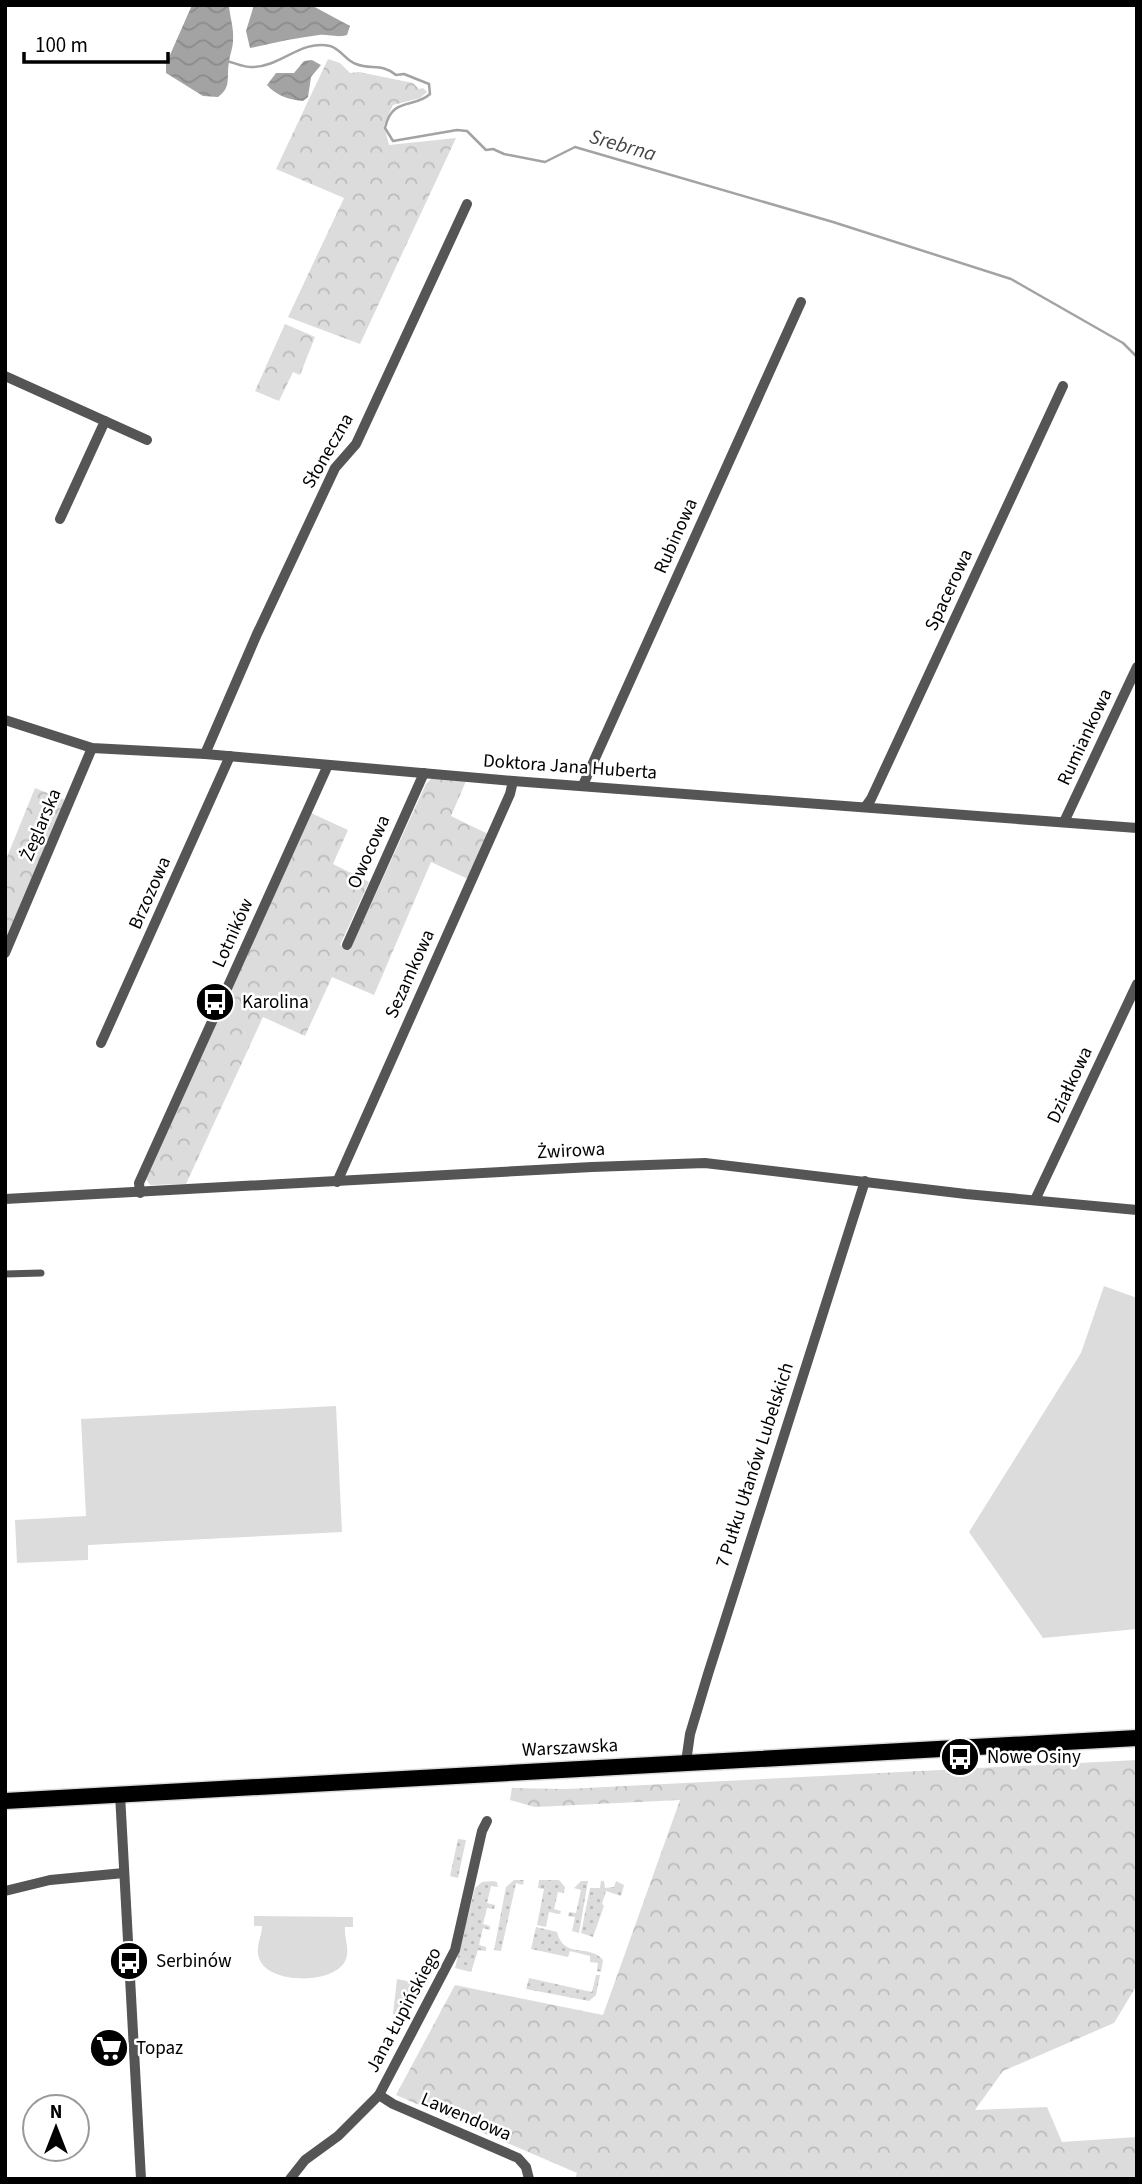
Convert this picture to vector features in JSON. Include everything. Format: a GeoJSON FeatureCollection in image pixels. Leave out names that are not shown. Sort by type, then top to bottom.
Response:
{"type":"FeatureCollection","features":[{"type":"Feature","properties":{"kind":"main road","name":"Warszawska"},"geometry":{"type":"LineString","coordinates":[[5,1801],[1137,1738]]}},
{"type":"Feature","properties":{"kind":"street","name":"Słoneczna"},"geometry":{"type":"LineString","coordinates":[[205,754],[257,634],[335,468],[356,444],[467,204]]}},
{"type":"Feature","properties":{"kind":"street","name":"Rubinowa"},"geometry":{"type":"LineString","coordinates":[[583,785],[801,302]]}},
{"type":"Feature","properties":{"kind":"street"},"geometry":{"type":"LineString","coordinates":[[5,376],[147,440]]}},
{"type":"Feature","properties":{"kind":"street","name":"Spacerowa"},"geometry":{"type":"LineString","coordinates":[[866,806],[1063,386]]}},
{"type":"Feature","properties":{"kind":"street"},"geometry":{"type":"LineString","coordinates":[[60,519],[105,421]]}},
{"type":"Feature","properties":{"kind":"street","name":"Rumiankowa"},"geometry":{"type":"LineString","coordinates":[[1065,822],[1137,667]]}},
{"type":"Feature","properties":{"kind":"street","name":"Doktora Jana Huberta"},"geometry":{"type":"LineString","coordinates":[[5,720],[92,748],[205,754],[513,781],[1137,828]]}},
{"type":"Feature","properties":{"kind":"street","name":"Żeglarska"},"geometry":{"type":"LineString","coordinates":[[5,953],[92,748]]}},
{"type":"Feature","properties":{"kind":"street","name":"Brzozowa"},"geometry":{"type":"LineString","coordinates":[[102,1043],[230,756]]}},
{"type":"Feature","properties":{"kind":"street","name":"Lotników"},"geometry":{"type":"LineString","coordinates":[[139,1193],[139,1183],[328,765]]}},
{"type":"Feature","properties":{"kind":"street","name":"Owocowa"},"geometry":{"type":"LineString","coordinates":[[347,945],[424,773]]}},
{"type":"Feature","properties":{"kind":"street","name":"Sezamkowa"},"geometry":{"type":"LineString","coordinates":[[337,1182],[510,794],[513,781]]}},
{"type":"Feature","properties":{"kind":"street","name":"Działkowa"},"geometry":{"type":"LineString","coordinates":[[1035,1200],[1137,984]]}},
{"type":"Feature","properties":{"kind":"street","name":"Żwirowa"},"geometry":{"type":"LineString","coordinates":[[5,1199],[686,1163],[726,1165],[1137,1210]]}},
{"type":"Feature","properties":{"kind":"street","name":"7 Pułku Ułanów Lubelskich"},"geometry":{"type":"LineString","coordinates":[[686,1762],[690,1734],[708,1674],[865,1181]]}},
{"type":"Feature","properties":{"kind":"street"},"geometry":{"type":"LineString","coordinates":[[5,1274],[41,1273]]}},
{"type":"Feature","properties":{"kind":"street"},"geometry":{"type":"LineString","coordinates":[[120,1794],[141,2179]]}},
{"type":"Feature","properties":{"kind":"street","name":"Jana Łupińskiego"},"geometry":{"type":"LineString","coordinates":[[290,2179],[305,2160],[338,2136],[379,2095],[455,1950],[482,1831],[487,1821]]}},
{"type":"Feature","properties":{"kind":"street"},"geometry":{"type":"LineString","coordinates":[[5,1891],[50,1880],[124,1873]]}},
{"type":"Feature","properties":{"kind":"street","name":"Lawendowa"},"geometry":{"type":"LineString","coordinates":[[379,2095],[393,2104],[518,2158],[526,2167],[529,2179]]}},
{"type":"Feature","properties":{"kind":"green space"},"geometry":{"type":"Polygon","coordinates":[[[328,59],[340,63],[350,73],[359,72],[413,83],[427,92],[420,98],[393,105],[384,125],[389,145],[456,138],[360,344],[288,317],[344,198],[276,169],[328,59]]]}},
{"type":"Feature","properties":{"kind":"green space"},"geometry":{"type":"Polygon","coordinates":[[[285,324],[315,337],[300,375],[293,372],[279,401],[255,391],[285,324]]]}},
{"type":"Feature","properties":{"kind":"green space"},"geometry":{"type":"Polygon","coordinates":[[[432,778],[466,781],[451,816],[488,834],[468,879],[431,862],[374,995],[332,977],[305,1036],[263,1017],[186,1184],[150,1185],[146,1179],[311,813],[348,830],[333,864],[369,882],[340,945],[350,950],[426,784],[432,778]]]}},
{"type":"Feature","properties":{"kind":"green space"},"geometry":{"type":"Polygon","coordinates":[[[35,788],[65,800],[5,940],[5,862],[35,788]]]}},
{"type":"Feature","properties":{"kind":"green space"},"geometry":{"type":"Polygon","coordinates":[[[1104,1286],[1137,1298],[1137,1629],[1043,1638],[969,1532],[1081,1353],[1104,1286]]]}},
{"type":"Feature","properties":{"kind":"green space"},"geometry":{"type":"Polygon","coordinates":[[[336,1406],[342,1532],[88,1545],[88,1560],[17,1563],[15,1520],[86,1516],[81,1419],[336,1406]]]}},
{"type":"Feature","properties":{"kind":"green space"},"geometry":{"type":"Polygon","coordinates":[[[1137,1760],[1137,1985],[1114,2023],[1003,2071],[975,2110],[1047,2107],[1062,2142],[1137,2137],[1137,2179],[575,2179],[577,2173],[396,2095],[455,1985],[603,2015],[680,1800],[535,1807],[510,1800],[512,1788],[566,1789],[1137,1760]]]}},
{"type":"Feature","properties":{"kind":"green space"},"geometry":{"type":"Polygon","coordinates":[[[458,1839],[466,1840],[458,1878],[450,1876],[458,1839]]]}},
{"type":"Feature","properties":{"kind":"green space"},"geometry":{"type":"Polygon","coordinates":[[[514,1880],[524,1880],[523,1885],[516,1883],[501,1951],[494,1950],[506,1887],[514,1880]]]}},
{"type":"Feature","properties":{"kind":"green space"},"geometry":{"type":"Polygon","coordinates":[[[539,1880],[559,1880],[565,1887],[564,1893],[558,1892],[554,1909],[561,1911],[560,1914],[549,1912],[546,1927],[537,1925],[544,1889],[538,1888],[539,1880]]]}},
{"type":"Feature","properties":{"kind":"green space"},"geometry":{"type":"Polygon","coordinates":[[[581,1881],[588,1881],[579,1933],[572,1931],[575,1917],[568,1916],[569,1912],[576,1913],[581,1890],[574,1888],[581,1881]]]}},
{"type":"Feature","properties":{"kind":"green space"},"geometry":{"type":"Polygon","coordinates":[[[601,1881],[604,1881],[605,1888],[614,1887],[616,1881],[624,1885],[621,1896],[606,1891],[602,1904],[604,1906],[593,1937],[581,1933],[590,1888],[600,1888],[601,1881]]]}},
{"type":"Feature","properties":{"kind":"green space"},"geometry":{"type":"Polygon","coordinates":[[[482,1882],[497,1882],[498,1887],[491,1886],[487,1903],[495,1905],[494,1909],[487,1908],[483,1924],[490,1926],[490,1930],[483,1928],[479,1945],[486,1947],[486,1951],[478,1950],[471,1972],[455,1968],[475,1888],[482,1882]]]}},
{"type":"Feature","properties":{"kind":"green space"},"geometry":{"type":"Polygon","coordinates":[[[254,1916],[353,1917],[353,1927],[345,1927],[346,1959],[340,1968],[317,1977],[288,1977],[275,1973],[265,1967],[259,1958],[262,1926],[254,1926],[254,1916]]]}},
{"type":"Feature","properties":{"kind":"green space"},"geometry":{"type":"Polygon","coordinates":[[[536,1927],[557,1932],[560,1941],[571,1949],[597,1955],[603,1960],[601,1972],[597,1971],[598,1963],[590,1962],[590,1956],[570,1951],[568,1957],[531,1949],[536,1927]]]}},
{"type":"Feature","properties":{"kind":"green space"},"geometry":{"type":"Polygon","coordinates":[[[596,1975],[600,1975],[596,1995],[589,2001],[526,1989],[529,1978],[592,1992],[596,1975]]]}},
{"type":"Feature","properties":{"kind":"green space"},"geometry":{"type":"Polygon","coordinates":[[[397,1979],[417,1983],[399,2017],[393,2014],[397,1979]]]}},
{"type":"Feature","properties":{"kind":"water"},"geometry":{"type":"Polygon","coordinates":[[[192,5],[229,6],[233,43],[227,85],[218,97],[203,96],[166,73],[166,64],[192,5]]]}},
{"type":"Feature","properties":{"kind":"water"},"geometry":{"type":"Polygon","coordinates":[[[254,5],[311,5],[350,26],[347,35],[343,36],[319,35],[250,48],[246,31],[254,5]]]}},
{"type":"Feature","properties":{"kind":"water"},"geometry":{"type":"Polygon","coordinates":[[[312,60],[321,65],[311,77],[308,97],[303,101],[274,92],[267,85],[276,73],[294,73],[304,61],[312,60]]]}},
{"type":"Feature","properties":{"kind":"waterway","name":"Srebrna"},"geometry":{"type":"LineString","coordinates":[[227,61],[247,67],[263,66],[310,46],[330,46],[361,66],[386,69],[396,75],[404,74],[429,84],[430,94],[398,107],[388,118],[385,128],[393,141],[457,130],[467,131],[486,150],[493,149],[504,154],[545,162],[575,147],[833,222],[1011,279],[1123,343],[1137,357]]}},
{"type":"Feature","properties":{"kind":"place","name":"Karolina"},"geometry":{"type":"Point","coordinates":[215,1002]}},
{"type":"Feature","properties":{"kind":"place","name":"Nowe Osiny"},"geometry":{"type":"Point","coordinates":[960,1757]}},
{"type":"Feature","properties":{"kind":"place","name":"Serbinów"},"geometry":{"type":"Point","coordinates":[129,1961]}},
{"type":"Feature","properties":{"kind":"place","name":"Topaz"},"geometry":{"type":"Point","coordinates":[109,2048]}}]}
